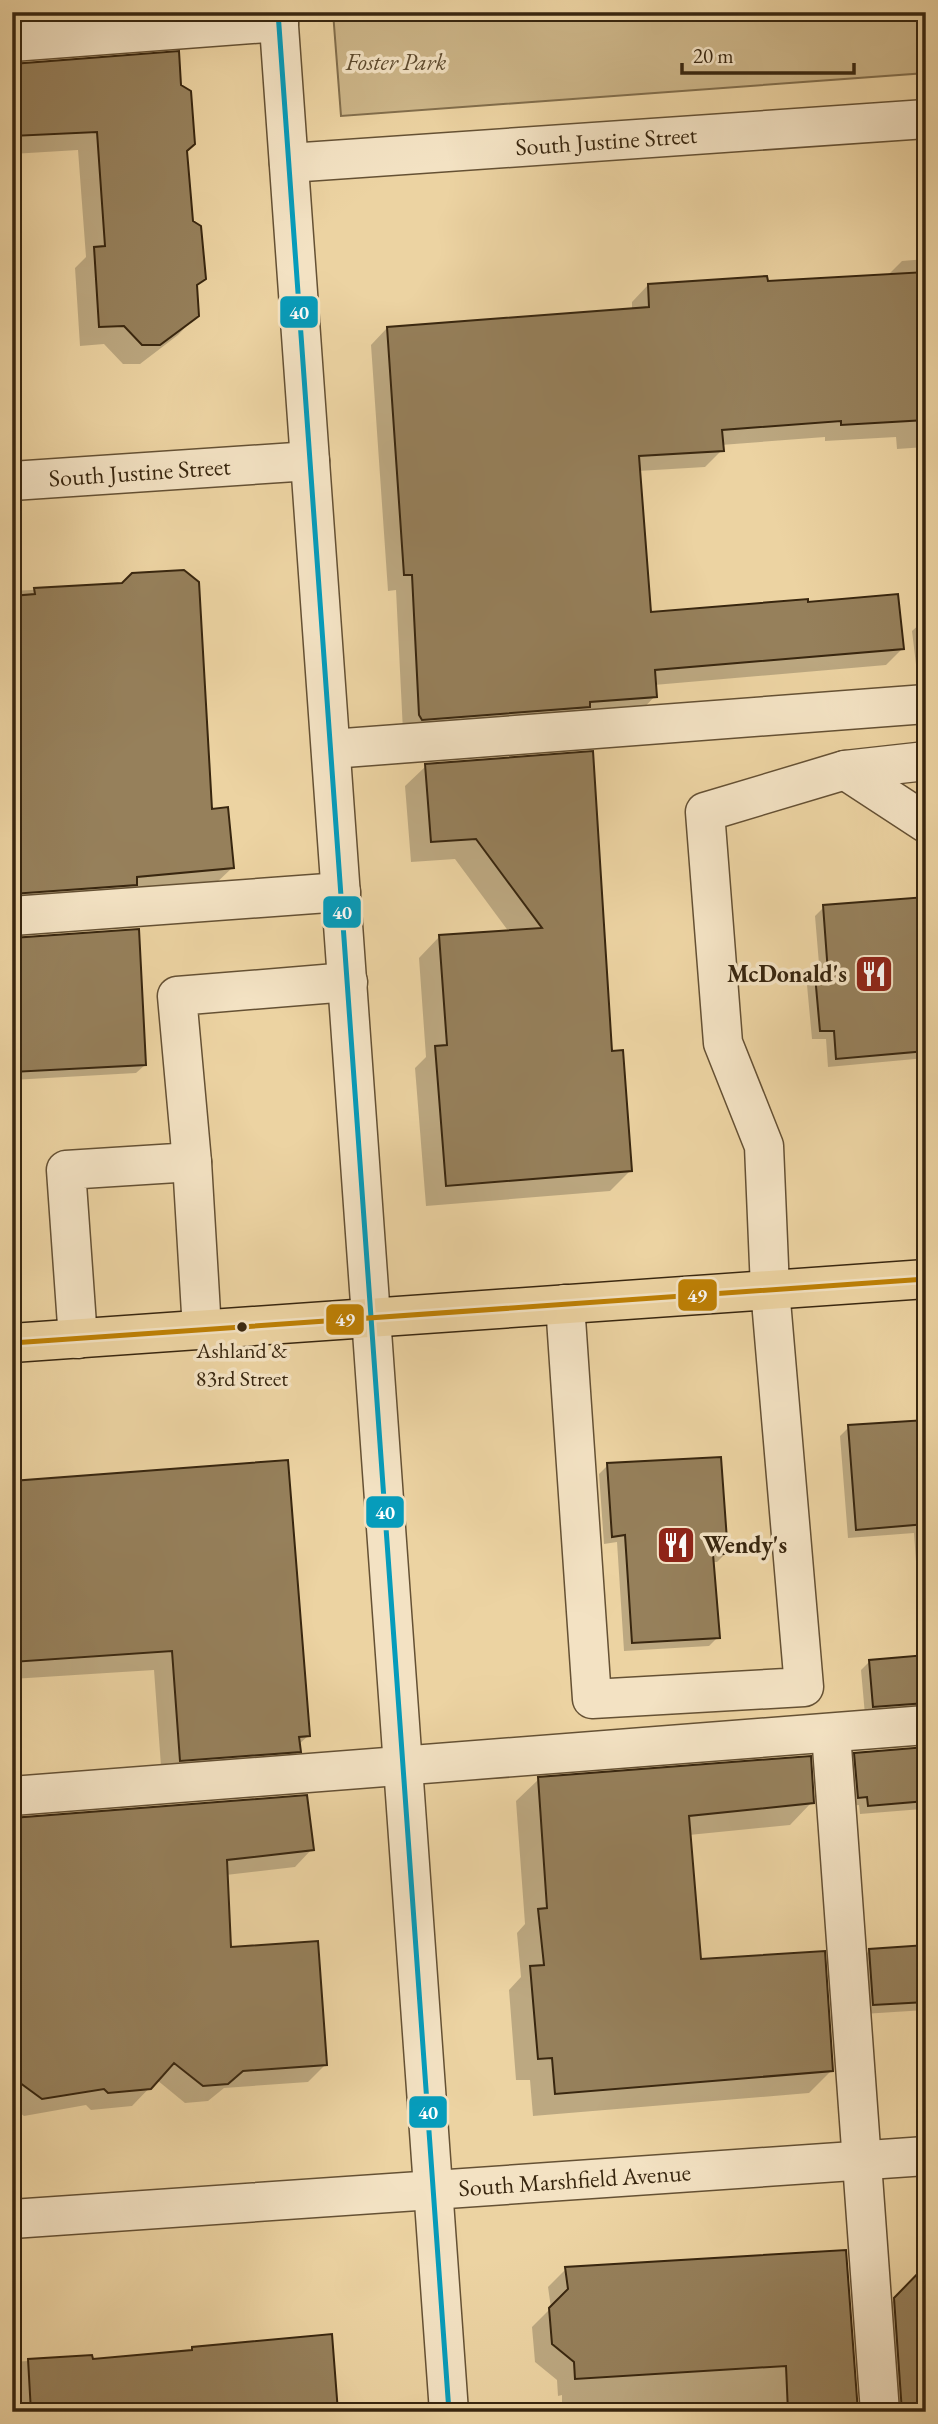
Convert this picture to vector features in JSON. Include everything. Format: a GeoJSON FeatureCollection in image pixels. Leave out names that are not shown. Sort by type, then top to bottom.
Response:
{"type":"FeatureCollection","features":[{"type":"Feature","properties":{"kind":"main road"},"geometry":{"type":"LineString","coordinates":[[12,1343],[926,1279]]}},
{"type":"Feature","properties":{"kind":"street"},"geometry":{"type":"LineString","coordinates":[[12,42],[278,17],[449,2412]]}},
{"type":"Feature","properties":{"kind":"street","name":"South Justine Street"},"geometry":{"type":"LineString","coordinates":[[289,163],[926,119]]}},
{"type":"Feature","properties":{"kind":"street","name":"South Justine Street"},"geometry":{"type":"LineString","coordinates":[[12,481],[310,461]]}},
{"type":"Feature","properties":{"kind":"street"},"geometry":{"type":"LineString","coordinates":[[331,749],[926,704]]}},
{"type":"Feature","properties":{"kind":"street"},"geometry":{"type":"LineString","coordinates":[[565,1304],[592,1699],[804,1687],[770,1290],[764,1146],[723,1043],[705,811],[845,771],[926,761]]}},
{"type":"Feature","properties":{"kind":"street"},"geometry":{"type":"LineString","coordinates":[[845,771],[926,822]]}},
{"type":"Feature","properties":{"kind":"street"},"geometry":{"type":"LineString","coordinates":[[12,916],[341,892]]}},
{"type":"Feature","properties":{"kind":"street"},"geometry":{"type":"LineString","coordinates":[[201,1330],[192,1162],[177,996],[348,982]]}},
{"type":"Feature","properties":{"kind":"street"},"geometry":{"type":"LineString","coordinates":[[78,1339],[66,1170],[192,1162]]}},
{"type":"Feature","properties":{"kind":"street"},"geometry":{"type":"LineString","coordinates":[[12,1796],[926,1726]]}},
{"type":"Feature","properties":{"kind":"street"},"geometry":{"type":"LineString","coordinates":[[831,1732],[880,2412]]}},
{"type":"Feature","properties":{"kind":"street","name":"South Marshfield Avenue"},"geometry":{"type":"LineString","coordinates":[[12,2218],[926,2156]]}},
{"type":"Feature","properties":{"kind":"green space","name":"Foster Park"},"geometry":{"type":"Polygon","coordinates":[[[333,12],[926,12],[926,73],[341,116],[333,12]]]}},
{"type":"Feature","properties":{"kind":"building"},"geometry":{"type":"Polygon","coordinates":[[[12,12],[116,12],[12,20],[12,12]]]}},
{"type":"Feature","properties":{"kind":"building"},"geometry":{"type":"Polygon","coordinates":[[[179,51],[181,85],[191,91],[195,144],[187,151],[193,221],[201,226],[206,279],[197,285],[199,316],[160,345],[142,345],[124,326],[99,327],[94,247],[105,246],[97,132],[12,136],[12,64],[179,51]]]}},
{"type":"Feature","properties":{"kind":"building"},"geometry":{"type":"Polygon","coordinates":[[[926,272],[926,420],[841,425],[841,421],[722,430],[724,451],[639,456],[651,612],[898,594],[904,649],[655,670],[657,697],[590,702],[590,707],[422,720],[419,715],[412,575],[404,575],[387,327],[649,307],[648,284],[767,276],[768,281],[926,272]]]}},
{"type":"Feature","properties":{"kind":"building"},"geometry":{"type":"Polygon","coordinates":[[[184,570],[199,582],[212,809],[228,807],[234,868],[137,877],[137,885],[12,894],[12,596],[35,594],[34,588],[122,583],[132,573],[184,570]]]}},
{"type":"Feature","properties":{"kind":"building"},"geometry":{"type":"Polygon","coordinates":[[[593,751],[612,1051],[623,1050],[632,1171],[446,1186],[435,1046],[447,1045],[439,935],[542,928],[476,839],[431,842],[425,764],[593,751]]]}},
{"type":"Feature","properties":{"kind":"building","name":"McDonald's"},"geometry":{"type":"Polygon","coordinates":[[[926,897],[926,1051],[836,1059],[834,1031],[820,1031],[815,975],[828,973],[823,905],[926,897]]]}},
{"type":"Feature","properties":{"kind":"building"},"geometry":{"type":"Polygon","coordinates":[[[139,929],[146,1065],[12,1072],[12,938],[139,929]]]}},
{"type":"Feature","properties":{"kind":"building"},"geometry":{"type":"Polygon","coordinates":[[[926,1420],[926,1524],[856,1530],[848,1425],[926,1420]]]}},
{"type":"Feature","properties":{"kind":"building","name":"Wendy's"},"geometry":{"type":"Polygon","coordinates":[[[721,1457],[728,1554],[713,1554],[720,1638],[632,1643],[625,1535],[612,1537],[607,1463],[721,1457]]]}},
{"type":"Feature","properties":{"kind":"building"},"geometry":{"type":"Polygon","coordinates":[[[288,1460],[310,1736],[299,1737],[301,1752],[180,1761],[172,1651],[12,1662],[12,1481],[288,1460]]]}},
{"type":"Feature","properties":{"kind":"building"},"geometry":{"type":"Polygon","coordinates":[[[926,1655],[926,1703],[873,1707],[869,1660],[926,1655]]]}},
{"type":"Feature","properties":{"kind":"building"},"geometry":{"type":"Polygon","coordinates":[[[926,1747],[926,1801],[868,1806],[867,1797],[858,1798],[854,1753],[926,1747]]]}},
{"type":"Feature","properties":{"kind":"building"},"geometry":{"type":"Polygon","coordinates":[[[811,1756],[814,1803],[689,1816],[701,1959],[825,1951],[833,2071],[555,2094],[552,2058],[538,2059],[530,1966],[544,1965],[538,1909],[547,1908],[538,1777],[811,1756]]]}},
{"type":"Feature","properties":{"kind":"building"},"geometry":{"type":"Polygon","coordinates":[[[307,1795],[314,1850],[227,1860],[231,1947],[318,1941],[327,2065],[243,2071],[228,2084],[203,2086],[174,2063],[151,2089],[108,2093],[104,2089],[42,2099],[12,2077],[12,1818],[307,1795]]]}},
{"type":"Feature","properties":{"kind":"building"},"geometry":{"type":"Polygon","coordinates":[[[926,1945],[926,2002],[873,2005],[869,1949],[926,1945]]]}},
{"type":"Feature","properties":{"kind":"building"},"geometry":{"type":"Polygon","coordinates":[[[846,2250],[858,2412],[788,2412],[786,2366],[575,2379],[574,2362],[552,2344],[549,2308],[568,2289],[565,2267],[846,2250]]]}},
{"type":"Feature","properties":{"kind":"building"},"geometry":{"type":"Polygon","coordinates":[[[926,2265],[926,2412],[902,2412],[894,2298],[926,2265]]]}},
{"type":"Feature","properties":{"kind":"building"},"geometry":{"type":"Polygon","coordinates":[[[332,2334],[338,2412],[31,2412],[28,2359],[92,2355],[93,2359],[332,2334]]]}},
{"type":"Feature","properties":{"kind":"transit line","name":"40"},"geometry":{"type":"LineString","coordinates":[[278,12],[449,2412]]}},
{"type":"Feature","properties":{"kind":"transit line","name":"49"},"geometry":{"type":"LineString","coordinates":[[12,1343],[926,1279]]}},
{"type":"Feature","properties":{"kind":"place","name":"McDonald's"},"geometry":{"type":"Point","coordinates":[874,974]}},
{"type":"Feature","properties":{"kind":"place","name":"Ashland & 83rd Street"},"geometry":{"type":"Point","coordinates":[242,1327]}},
{"type":"Feature","properties":{"kind":"place","name":"Wendy's"},"geometry":{"type":"Point","coordinates":[676,1545]}}]}
